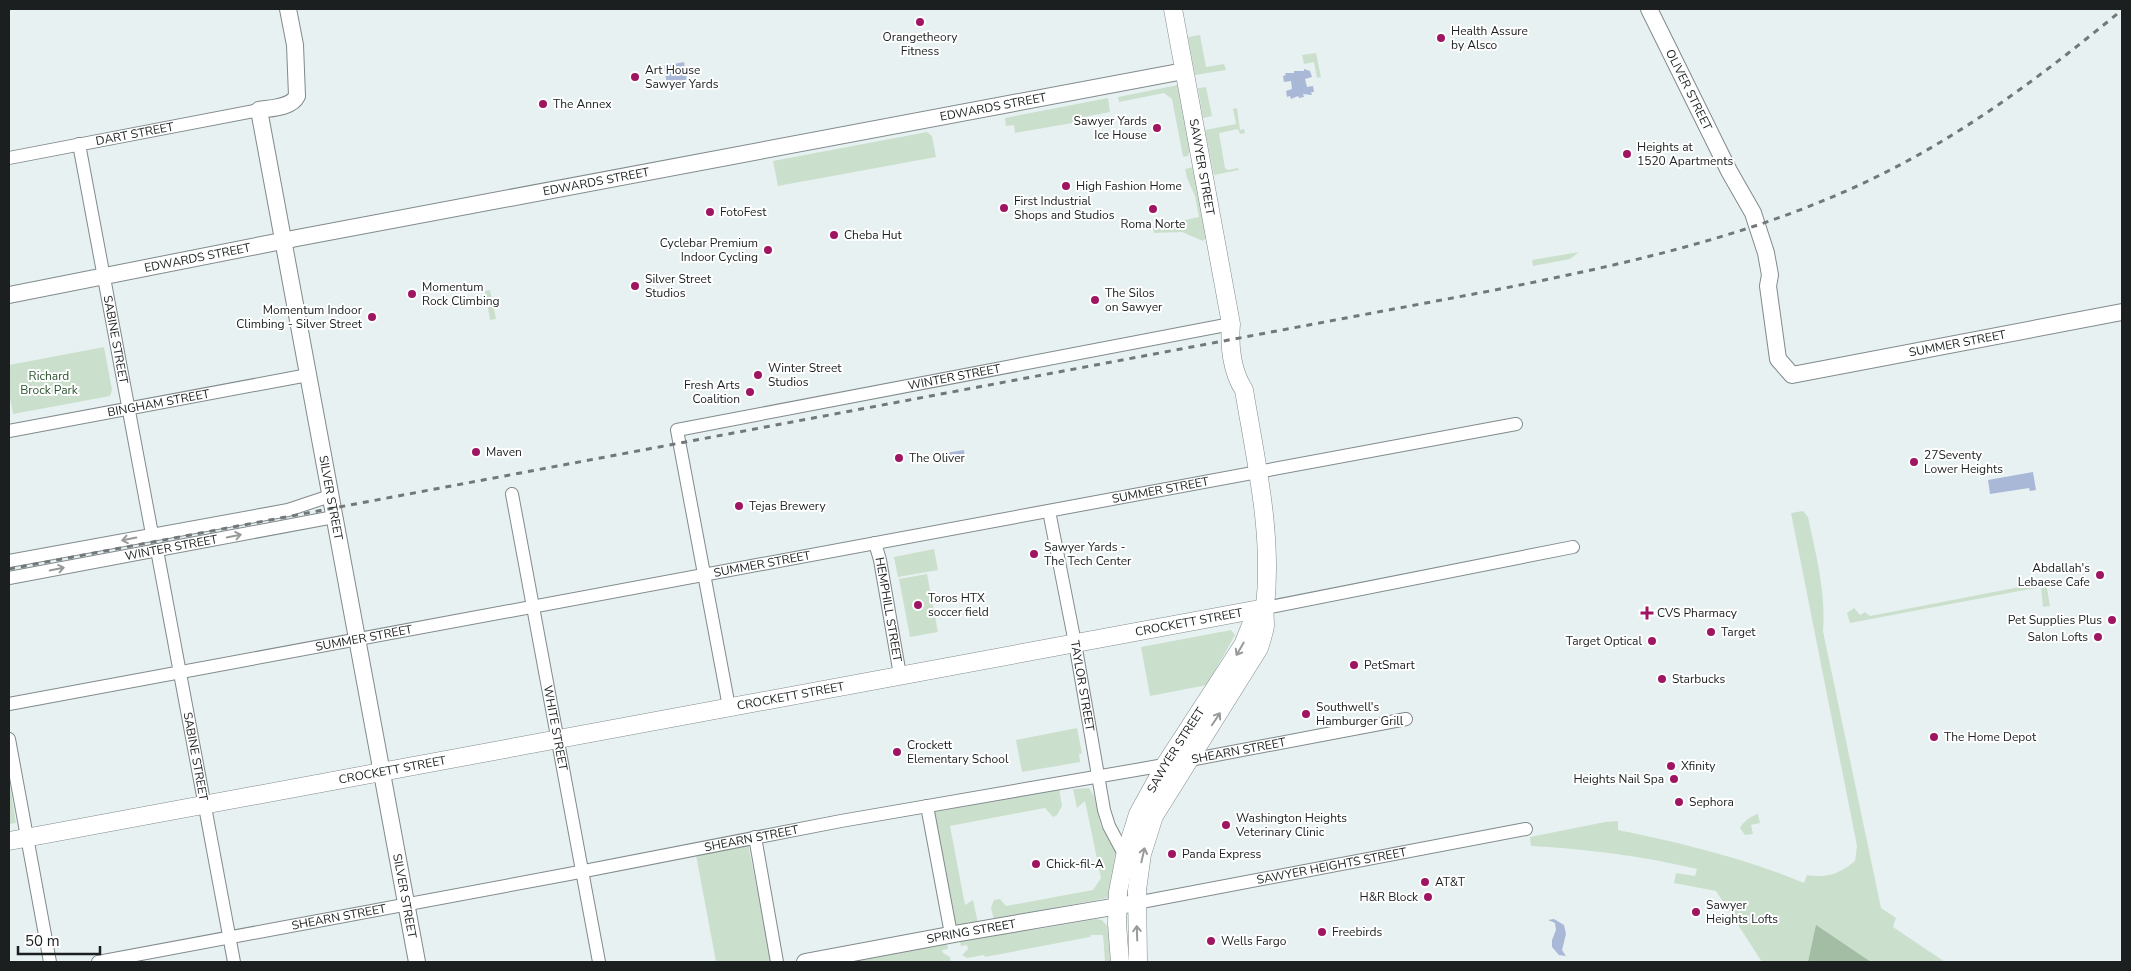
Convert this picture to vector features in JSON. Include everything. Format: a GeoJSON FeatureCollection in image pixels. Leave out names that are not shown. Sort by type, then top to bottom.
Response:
{"type":"FeatureCollection","features":[{"type":"Feature","properties":{"kind":"main road","name":"SAWYER STREET"},"geometry":{"type":"LineString","coordinates":[[1136,903],[1142,854],[1154,816],[1189,759],[1218,717],[1259,648],[1265,626],[1265,608],[1268,591],[1267,542],[1258,472],[1244,390],[1238,381],[1230,340],[1231,324],[1172,9]]}},
{"type":"Feature","properties":{"kind":"main road","name":"SAWYER STREET"},"geometry":{"type":"LineString","coordinates":[[1117,906],[1125,856],[1138,814],[1165,764],[1243,645],[1253,620],[1265,608]]}},
{"type":"Feature","properties":{"kind":"main road","name":"CROCKETT STREET"},"geometry":{"type":"LineString","coordinates":[[9,841],[1265,608]]}},
{"type":"Feature","properties":{"kind":"main road"},"geometry":{"type":"LineString","coordinates":[[1136,903],[1138,962]]}},
{"type":"Feature","properties":{"kind":"main road"},"geometry":{"type":"LineString","coordinates":[[1117,906],[1120,962]]}},
{"type":"Feature","properties":{"kind":"street"},"geometry":{"type":"LineString","coordinates":[[282,9],[289,46],[294,60]]}},
{"type":"Feature","properties":{"kind":"street"},"geometry":{"type":"LineString","coordinates":[[259,110],[286,105],[294,101],[297,85],[294,46],[288,9]]}},
{"type":"Feature","properties":{"kind":"street","name":"OLIVER STREET"},"geometry":{"type":"LineString","coordinates":[[1648,9],[1729,171],[1753,213],[1766,253],[1770,275],[1768,286],[1778,359],[1792,375]]}},
{"type":"Feature","properties":{"kind":"street","name":"EDWARDS STREET"},"geometry":{"type":"LineString","coordinates":[[9,295],[283,241],[1184,71]]}},
{"type":"Feature","properties":{"kind":"street","name":"DART STREET"},"geometry":{"type":"LineString","coordinates":[[9,158],[259,110]]}},
{"type":"Feature","properties":{"kind":"street","name":"SILVER STREET"},"geometry":{"type":"LineString","coordinates":[[259,110],[417,962]]}},
{"type":"Feature","properties":{"kind":"street","name":"SABINE STREET"},"geometry":{"type":"LineString","coordinates":[[79,144],[152,534]]}},
{"type":"Feature","properties":{"kind":"street","name":"SUMMER STREET"},"geometry":{"type":"LineString","coordinates":[[1792,375],[2122,312]]}},
{"type":"Feature","properties":{"kind":"street","name":"WINTER STREET"},"geometry":{"type":"LineString","coordinates":[[704,575],[677,430],[1231,324]]}},
{"type":"Feature","properties":{"kind":"street","name":"BINGHAM STREET"},"geometry":{"type":"LineString","coordinates":[[9,430],[308,374]]}},
{"type":"Feature","properties":{"kind":"street","name":"SUMMER STREET"},"geometry":{"type":"LineString","coordinates":[[9,704],[1516,424]]}},
{"type":"Feature","properties":{"kind":"street","name":"WHITE STREET"},"geometry":{"type":"LineString","coordinates":[[512,494],[599,962]]}},
{"type":"Feature","properties":{"kind":"street","name":"WINTER STREET"},"geometry":{"type":"LineString","coordinates":[[9,561],[288,510],[330,496]]}},
{"type":"Feature","properties":{"kind":"street","name":"TAYLOR STREET"},"geometry":{"type":"LineString","coordinates":[[1049,511],[1109,826],[1125,856]]}},
{"type":"Feature","properties":{"kind":"street","name":"WINTER STREET"},"geometry":{"type":"LineString","coordinates":[[9,578],[334,517]]}},
{"type":"Feature","properties":{"kind":"street","name":"HEMPHILL STREET"},"geometry":{"type":"LineString","coordinates":[[875,544],[880,560],[900,675]]}},
{"type":"Feature","properties":{"kind":"street","name":"CROCKETT STREET"},"geometry":{"type":"LineString","coordinates":[[1265,608],[1573,546]]}},
{"type":"Feature","properties":{"kind":"street","name":"SABINE STREET"},"geometry":{"type":"LineString","coordinates":[[157,550],[234,962]]}},
{"type":"Feature","properties":{"kind":"street"},"geometry":{"type":"LineString","coordinates":[[704,575],[729,707]]}},
{"type":"Feature","properties":{"kind":"street","name":"SHEARN STREET"},"geometry":{"type":"LineString","coordinates":[[98,962],[927,806],[1099,777],[1406,719]]}},
{"type":"Feature","properties":{"kind":"street"},"geometry":{"type":"LineString","coordinates":[[9,739],[50,962]]}},
{"type":"Feature","properties":{"kind":"street"},"geometry":{"type":"LineString","coordinates":[[927,806],[951,934]]}},
{"type":"Feature","properties":{"kind":"street","name":"SAWYER HEIGHTS STREET"},"geometry":{"type":"LineString","coordinates":[[1136,903],[1526,829]]}},
{"type":"Feature","properties":{"kind":"street"},"geometry":{"type":"LineString","coordinates":[[755,838],[777,962]]}},
{"type":"Feature","properties":{"kind":"street","name":"SPRING STREET"},"geometry":{"type":"LineString","coordinates":[[805,962],[951,934],[1136,903]]}},
{"type":"Feature","properties":{"kind":"green space"},"geometry":{"type":"Polygon","coordinates":[[[1200,35],[1206,67],[1224,64],[1226,70],[1195,75],[1188,37],[1200,35]]]}},
{"type":"Feature","properties":{"kind":"green space"},"geometry":{"type":"Polygon","coordinates":[[[1316,53],[1321,77],[1317,78],[1314,62],[1304,64],[1302,55],[1316,53]]]}},
{"type":"Feature","properties":{"kind":"green space"},"geometry":{"type":"Polygon","coordinates":[[[1178,85],[1190,151],[1188,156],[1183,157],[1172,99],[1164,93],[1119,102],[1118,97],[1178,85]]]}},
{"type":"Feature","properties":{"kind":"green space"},"geometry":{"type":"Polygon","coordinates":[[[1206,87],[1212,116],[1203,118],[1198,88],[1206,87]]]}},
{"type":"Feature","properties":{"kind":"green space"},"geometry":{"type":"Polygon","coordinates":[[[1108,98],[1110,112],[1078,118],[1078,122],[1015,133],[1014,125],[1006,126],[1005,118],[1108,98]]]}},
{"type":"Feature","properties":{"kind":"green space"},"geometry":{"type":"Polygon","coordinates":[[[1237,108],[1240,130],[1244,129],[1245,133],[1240,134],[1238,129],[1219,133],[1225,168],[1228,170],[1238,168],[1239,170],[1214,175],[1205,130],[1236,124],[1233,109],[1237,108]]]}},
{"type":"Feature","properties":{"kind":"green space"},"geometry":{"type":"Polygon","coordinates":[[[927,132],[932,136],[936,157],[778,186],[773,161],[927,132]]]}},
{"type":"Feature","properties":{"kind":"green space"},"geometry":{"type":"Polygon","coordinates":[[[1194,167],[1207,237],[1203,241],[1182,232],[1154,233],[1153,227],[1199,217],[1195,196],[1185,169],[1194,167]]]}},
{"type":"Feature","properties":{"kind":"green space"},"geometry":{"type":"Polygon","coordinates":[[[1579,252],[1570,259],[1533,266],[1532,260],[1579,252]]]}},
{"type":"Feature","properties":{"kind":"green space"},"geometry":{"type":"Polygon","coordinates":[[[490,290],[496,319],[490,320],[485,291],[490,290]]]}},
{"type":"Feature","properties":{"kind":"green space","name":"Richard Brock Park"},"geometry":{"type":"Polygon","coordinates":[[[104,347],[112,390],[110,396],[13,414],[9,392],[9,365],[104,347]]]}},
{"type":"Feature","properties":{"kind":"green space"},"geometry":{"type":"Polygon","coordinates":[[[1803,511],[1808,517],[1817,559],[1822,588],[1823,631],[1881,908],[1896,918],[1893,927],[1945,962],[1762,962],[1716,891],[1674,883],[1676,873],[1695,876],[1697,869],[1656,860],[1614,854],[1531,846],[1530,837],[1618,821],[1618,830],[1712,852],[1804,883],[1807,875],[1821,876],[1833,874],[1855,861],[1857,846],[1791,513],[1803,511]]]}},
{"type":"Feature","properties":{"kind":"green space"},"geometry":{"type":"Polygon","coordinates":[[[934,549],[938,570],[898,577],[894,557],[934,549]]]}},
{"type":"Feature","properties":{"kind":"green space","name":"Toros HTX soccer field"},"geometry":{"type":"Polygon","coordinates":[[[927,574],[938,632],[910,637],[899,579],[927,574]]]}},
{"type":"Feature","properties":{"kind":"green space"},"geometry":{"type":"Polygon","coordinates":[[[2046,582],[2050,606],[2043,607],[2041,587],[1850,623],[1847,613],[1854,608],[1860,615],[1865,612],[1870,616],[2046,582]]]}},
{"type":"Feature","properties":{"kind":"green space"},"geometry":{"type":"Polygon","coordinates":[[[1231,630],[1235,635],[1207,685],[1150,696],[1141,647],[1231,630]]]}},
{"type":"Feature","properties":{"kind":"green space"},"geometry":{"type":"Polygon","coordinates":[[[1077,728],[1082,753],[1079,754],[1080,762],[1022,772],[1016,740],[1077,728]]]}},
{"type":"Feature","properties":{"kind":"green space"},"geometry":{"type":"Polygon","coordinates":[[[9,779],[16,823],[9,824],[9,779]]]}},
{"type":"Feature","properties":{"kind":"green space"},"geometry":{"type":"Polygon","coordinates":[[[1059,788],[1062,806],[1057,815],[1053,817],[1045,808],[950,826],[965,905],[973,900],[978,923],[954,928],[932,810],[1059,788]]]}},
{"type":"Feature","properties":{"kind":"green space"},"geometry":{"type":"Polygon","coordinates":[[[1089,788],[1094,796],[1101,826],[1119,857],[1112,897],[994,920],[991,908],[994,900],[1000,899],[1006,906],[1093,890],[1101,878],[1085,801],[1077,808],[1073,789],[1089,788]]]}},
{"type":"Feature","properties":{"kind":"green space"},"geometry":{"type":"Polygon","coordinates":[[[1758,814],[1760,823],[1751,825],[1753,834],[1745,835],[1740,828],[1741,826],[1758,814]]]}},
{"type":"Feature","properties":{"kind":"green space"},"geometry":{"type":"Polygon","coordinates":[[[748,844],[772,962],[716,962],[696,855],[748,844]]]}},
{"type":"Feature","properties":{"kind":"green space"},"geometry":{"type":"Polygon","coordinates":[[[1096,919],[1102,920],[1113,933],[1115,962],[1105,962],[1103,935],[1091,935],[1090,937],[985,957],[984,955],[967,958],[962,955],[968,949],[967,945],[961,946],[959,938],[985,933],[1039,929],[1096,919]]]}},
{"type":"Feature","properties":{"kind":"green space"},"geometry":{"type":"Polygon","coordinates":[[[1816,925],[1871,962],[1808,962],[1816,925]]]}},
{"type":"Feature","properties":{"kind":"green space"},"geometry":{"type":"Polygon","coordinates":[[[946,940],[948,949],[942,950],[943,953],[950,957],[951,962],[842,962],[946,940]]]}},
{"type":"Feature","properties":{"kind":"water"},"geometry":{"type":"Polygon","coordinates":[[[684,62],[687,81],[667,85],[664,66],[684,62]]]}},
{"type":"Feature","properties":{"kind":"water"},"geometry":{"type":"Polygon","coordinates":[[[1304,69],[1310,71],[1312,77],[1305,79],[1307,87],[1313,86],[1314,92],[1311,92],[1312,95],[1303,94],[1304,97],[1299,98],[1298,96],[1291,99],[1290,96],[1287,97],[1286,91],[1292,89],[1291,81],[1284,82],[1283,76],[1286,75],[1285,73],[1304,71],[1304,69]]]}},
{"type":"Feature","properties":{"kind":"water"},"geometry":{"type":"Polygon","coordinates":[[[964,450],[965,458],[942,462],[940,454],[964,450]]]}},
{"type":"Feature","properties":{"kind":"water"},"geometry":{"type":"Polygon","coordinates":[[[2033,472],[2036,490],[2030,491],[2029,488],[1990,494],[1988,480],[2033,472]]]}},
{"type":"Feature","properties":{"kind":"water"},"geometry":{"type":"Polygon","coordinates":[[[1554,919],[1564,925],[1566,934],[1562,950],[1566,956],[1559,955],[1552,947],[1552,940],[1556,930],[1555,923],[1548,920],[1554,919]]]}},
{"type":"Feature","properties":{"kind":"railway"},"geometry":{"type":"LineString","coordinates":[[9,569],[1495,290],[1648,257],[1748,228],[1797,211],[1892,169],[1953,134],[2012,96],[2122,10]]}},
{"type":"Feature","properties":{"kind":"place","name":"Orangetheory Fitness"},"geometry":{"type":"Point","coordinates":[920,22]}},
{"type":"Feature","properties":{"kind":"place","name":"Health Assure by Alsco"},"geometry":{"type":"Point","coordinates":[1441,38]}},
{"type":"Feature","properties":{"kind":"place","name":"Art House Sawyer Yards"},"geometry":{"type":"Point","coordinates":[635,77]}},
{"type":"Feature","properties":{"kind":"place","name":"The Annex"},"geometry":{"type":"Point","coordinates":[543,104]}},
{"type":"Feature","properties":{"kind":"place","name":"Sawyer Yards Ice House"},"geometry":{"type":"Point","coordinates":[1157,128]}},
{"type":"Feature","properties":{"kind":"place","name":"Heights at 1520 Apartments"},"geometry":{"type":"Point","coordinates":[1627,154]}},
{"type":"Feature","properties":{"kind":"place","name":"High Fashion Home"},"geometry":{"type":"Point","coordinates":[1066,186]}},
{"type":"Feature","properties":{"kind":"place","name":"First Industrial Shops and Studios"},"geometry":{"type":"Point","coordinates":[1004,208]}},
{"type":"Feature","properties":{"kind":"place","name":"Roma Norte"},"geometry":{"type":"Point","coordinates":[1153,209]}},
{"type":"Feature","properties":{"kind":"place","name":"FotoFest"},"geometry":{"type":"Point","coordinates":[710,212]}},
{"type":"Feature","properties":{"kind":"place","name":"Cheba Hut"},"geometry":{"type":"Point","coordinates":[834,235]}},
{"type":"Feature","properties":{"kind":"place","name":"Cyclebar Premium Indoor Cycling"},"geometry":{"type":"Point","coordinates":[768,250]}},
{"type":"Feature","properties":{"kind":"place","name":"Silver Street Studios"},"geometry":{"type":"Point","coordinates":[635,286]}},
{"type":"Feature","properties":{"kind":"place","name":"Momentum Rock Climbing"},"geometry":{"type":"Point","coordinates":[412,294]}},
{"type":"Feature","properties":{"kind":"place","name":"The Silos on Sawyer"},"geometry":{"type":"Point","coordinates":[1095,300]}},
{"type":"Feature","properties":{"kind":"place","name":"Momentum Indoor Climbing - Silver Street"},"geometry":{"type":"Point","coordinates":[372,317]}},
{"type":"Feature","properties":{"kind":"place","name":"Winter Street Studios"},"geometry":{"type":"Point","coordinates":[758,375]}},
{"type":"Feature","properties":{"kind":"place","name":"Fresh Arts Coalition"},"geometry":{"type":"Point","coordinates":[750,392]}},
{"type":"Feature","properties":{"kind":"place","name":"Maven"},"geometry":{"type":"Point","coordinates":[476,452]}},
{"type":"Feature","properties":{"kind":"place","name":"The Oliver"},"geometry":{"type":"Point","coordinates":[899,458]}},
{"type":"Feature","properties":{"kind":"place","name":"27Seventy Lower Heights"},"geometry":{"type":"Point","coordinates":[1914,462]}},
{"type":"Feature","properties":{"kind":"place","name":"Tejas Brewery"},"geometry":{"type":"Point","coordinates":[739,506]}},
{"type":"Feature","properties":{"kind":"place","name":"Sawyer Yards - The Tech Center"},"geometry":{"type":"Point","coordinates":[1034,554]}},
{"type":"Feature","properties":{"kind":"place","name":"Abdallah's Lebaese Cafe"},"geometry":{"type":"Point","coordinates":[2100,575]}},
{"type":"Feature","properties":{"kind":"place","name":"Toros HTX soccer field"},"geometry":{"type":"Point","coordinates":[918,605]}},
{"type":"Feature","properties":{"kind":"place","name":"CVS Pharmacy"},"geometry":{"type":"Point","coordinates":[1647,613]}},
{"type":"Feature","properties":{"kind":"place","name":"Pet Supplies Plus"},"geometry":{"type":"Point","coordinates":[2112,620]}},
{"type":"Feature","properties":{"kind":"place","name":"Target"},"geometry":{"type":"Point","coordinates":[1711,632]}},
{"type":"Feature","properties":{"kind":"place","name":"Salon Lofts"},"geometry":{"type":"Point","coordinates":[2098,637]}},
{"type":"Feature","properties":{"kind":"place","name":"Target Optical"},"geometry":{"type":"Point","coordinates":[1652,641]}},
{"type":"Feature","properties":{"kind":"place","name":"PetSmart"},"geometry":{"type":"Point","coordinates":[1354,665]}},
{"type":"Feature","properties":{"kind":"place","name":"Starbucks"},"geometry":{"type":"Point","coordinates":[1662,679]}},
{"type":"Feature","properties":{"kind":"place","name":"Southwell's Hamburger Grill"},"geometry":{"type":"Point","coordinates":[1306,714]}},
{"type":"Feature","properties":{"kind":"place","name":"The Home Depot"},"geometry":{"type":"Point","coordinates":[1934,737]}},
{"type":"Feature","properties":{"kind":"place","name":"Crockett Elementary School"},"geometry":{"type":"Point","coordinates":[897,752]}},
{"type":"Feature","properties":{"kind":"place","name":"Xfinity"},"geometry":{"type":"Point","coordinates":[1671,766]}},
{"type":"Feature","properties":{"kind":"place","name":"Heights Nail Spa"},"geometry":{"type":"Point","coordinates":[1674,779]}},
{"type":"Feature","properties":{"kind":"place","name":"Sephora"},"geometry":{"type":"Point","coordinates":[1679,802]}},
{"type":"Feature","properties":{"kind":"place","name":"Washington Heights Veterinary Clinic"},"geometry":{"type":"Point","coordinates":[1226,825]}},
{"type":"Feature","properties":{"kind":"place","name":"Panda Express"},"geometry":{"type":"Point","coordinates":[1172,854]}},
{"type":"Feature","properties":{"kind":"place","name":"Chick-fil-A"},"geometry":{"type":"Point","coordinates":[1036,864]}},
{"type":"Feature","properties":{"kind":"place","name":"AT&T"},"geometry":{"type":"Point","coordinates":[1425,882]}},
{"type":"Feature","properties":{"kind":"place","name":"H&R Block"},"geometry":{"type":"Point","coordinates":[1428,897]}},
{"type":"Feature","properties":{"kind":"place","name":"Sawyer Heights Lofts"},"geometry":{"type":"Point","coordinates":[1696,912]}},
{"type":"Feature","properties":{"kind":"place","name":"Freebirds"},"geometry":{"type":"Point","coordinates":[1322,932]}},
{"type":"Feature","properties":{"kind":"place","name":"Wells Fargo"},"geometry":{"type":"Point","coordinates":[1211,941]}}]}
